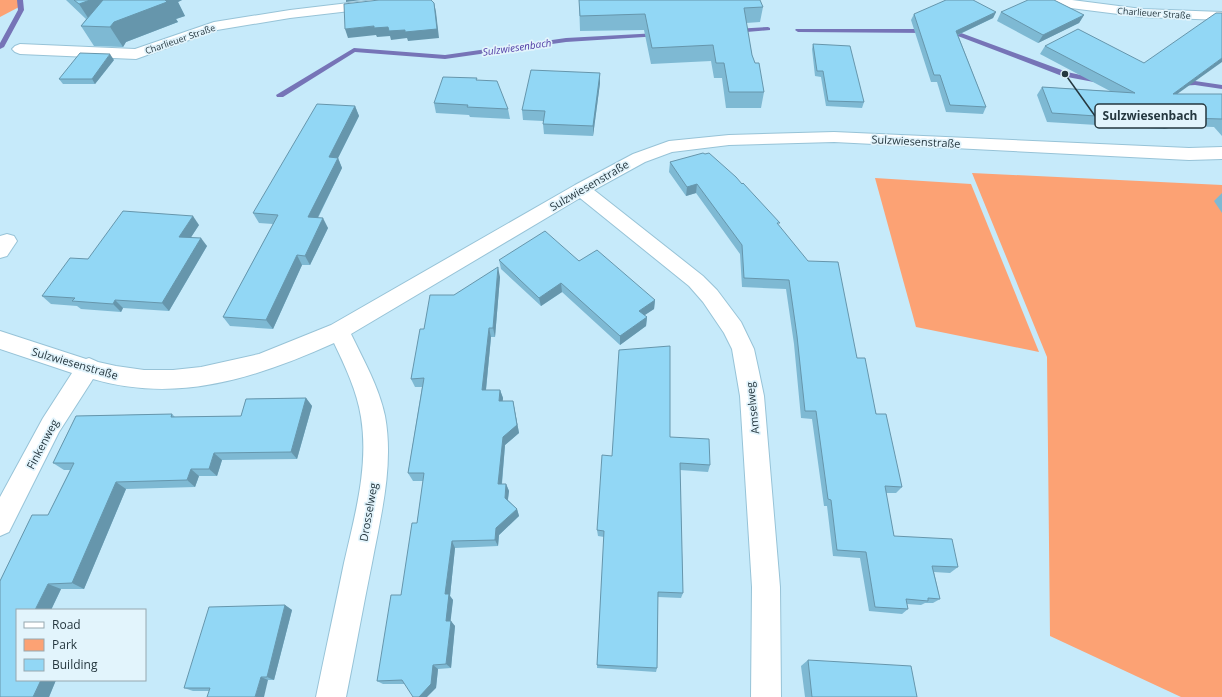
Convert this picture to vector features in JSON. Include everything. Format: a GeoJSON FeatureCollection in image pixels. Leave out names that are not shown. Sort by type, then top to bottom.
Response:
{"type":"FeatureCollection","features":[{"type":"Feature","properties":{"kind":"street","name":"Charlieuer Straße"},"geometry":{"type":"LineString","coordinates":[[20,49],[136,54],[214,26],[290,14],[410,0]]}},
{"type":"Feature","properties":{"kind":"street","name":"Charlieuer Straße"},"geometry":{"type":"LineString","coordinates":[[1039,0],[1142,13],[1222,16]]}},
{"type":"Feature","properties":{"kind":"street"},"geometry":{"type":"LineString","coordinates":[[1132,0],[1142,13]]}},
{"type":"Feature","properties":{"kind":"street","name":"Sulzwiesenstraße"},"geometry":{"type":"LineString","coordinates":[[0,340],[117,376],[153,380],[217,374],[262,362],[298,350],[339,331],[581,189],[639,158],[669,148],[729,140],[834,137],[1222,154]]}},
{"type":"Feature","properties":{"kind":"street","name":"Amselweg"},"geometry":{"type":"LineString","coordinates":[[581,189],[696,281],[710,296],[733,328],[743,349],[752,396],[766,587],[766,697]]}},
{"type":"Feature","properties":{"kind":"street","name":"Drosselweg"},"geometry":{"type":"LineString","coordinates":[[331,697],[367,520],[376,458],[376,435],[366,388],[339,331]]}},
{"type":"Feature","properties":{"kind":"street","name":"Finkenweg"},"geometry":{"type":"LineString","coordinates":[[0,523],[52,425],[88,367]]}},
{"type":"Feature","properties":{"kind":"green space"},"geometry":{"type":"Polygon","coordinates":[[[0,0],[21,0],[21,6],[0,17],[0,0]]]}},
{"type":"Feature","properties":{"kind":"green space"},"geometry":{"type":"Polygon","coordinates":[[[972,173],[1222,185],[1222,697],[1181,697],[1050,636],[1047,357],[972,173]]]}},
{"type":"Feature","properties":{"kind":"green space"},"geometry":{"type":"Polygon","coordinates":[[[875,178],[971,184],[1039,352],[916,327],[875,178]]]}},
{"type":"Feature","properties":{"kind":"building"},"geometry":{"type":"Polygon","coordinates":[[[74,0],[90,0],[79,4],[74,0]]]}},
{"type":"Feature","properties":{"kind":"building"},"geometry":{"type":"Polygon","coordinates":[[[103,0],[165,0],[167,2],[114,22],[110,27],[81,26],[103,0]]]}},
{"type":"Feature","properties":{"kind":"building"},"geometry":{"type":"Polygon","coordinates":[[[379,0],[431,0],[434,3],[437,29],[405,32],[405,30],[389,31],[388,27],[374,28],[374,26],[345,29],[344,4],[379,0]]]}},
{"type":"Feature","properties":{"kind":"building"},"geometry":{"type":"Polygon","coordinates":[[[579,0],[760,0],[763,7],[744,8],[752,55],[755,63],[759,63],[764,92],[729,92],[724,63],[716,63],[713,45],[652,48],[645,14],[580,16],[579,0]]]}},
{"type":"Feature","properties":{"kind":"building"},"geometry":{"type":"Polygon","coordinates":[[[946,0],[973,0],[996,12],[956,31],[986,107],[950,105],[940,75],[934,75],[914,14],[946,0]]]}},
{"type":"Feature","properties":{"kind":"building"},"geometry":{"type":"Polygon","coordinates":[[[1028,0],[1054,0],[1084,15],[1043,35],[1001,12],[1028,0]]]}},
{"type":"Feature","properties":{"kind":"building"},"geometry":{"type":"Polygon","coordinates":[[[1216,13],[1222,13],[1222,58],[1173,94],[1222,94],[1222,119],[1187,118],[1169,121],[1052,113],[1042,87],[1135,93],[1045,46],[1078,29],[1144,63],[1216,13]]]}},
{"type":"Feature","properties":{"kind":"building"},"geometry":{"type":"Polygon","coordinates":[[[813,44],[850,46],[864,102],[828,101],[823,71],[817,71],[813,44]]]}},
{"type":"Feature","properties":{"kind":"building"},"geometry":{"type":"Polygon","coordinates":[[[80,53],[110,54],[92,79],[59,79],[80,53]]]}},
{"type":"Feature","properties":{"kind":"building"},"geometry":{"type":"Polygon","coordinates":[[[531,70],[600,73],[593,126],[543,124],[545,111],[522,110],[531,70]]]}},
{"type":"Feature","properties":{"kind":"building"},"geometry":{"type":"Polygon","coordinates":[[[443,77],[477,78],[476,80],[497,81],[508,109],[467,107],[468,105],[434,103],[443,77]]]}},
{"type":"Feature","properties":{"kind":"building"},"geometry":{"type":"Polygon","coordinates":[[[317,104],[355,106],[329,157],[338,158],[308,217],[323,218],[305,256],[297,255],[266,320],[223,317],[278,215],[253,213],[317,104]]]}},
{"type":"Feature","properties":{"kind":"building"},"geometry":{"type":"Polygon","coordinates":[[[703,153],[709,153],[742,184],[743,183],[780,223],[777,223],[808,261],[838,262],[857,358],[865,358],[876,414],[886,414],[902,487],[885,486],[894,536],[952,539],[958,567],[932,566],[940,599],[928,598],[928,601],[906,599],[908,609],[875,607],[866,552],[837,550],[831,500],[828,499],[816,411],[805,411],[789,280],[744,278],[742,245],[697,184],[687,187],[670,162],[703,153]]]}},
{"type":"Feature","properties":{"kind":"building"},"geometry":{"type":"Polygon","coordinates":[[[123,211],[193,216],[179,237],[201,238],[162,303],[115,300],[113,304],[72,301],[75,298],[42,296],[70,258],[88,259],[123,211]]]}},
{"type":"Feature","properties":{"kind":"building"},"geometry":{"type":"Polygon","coordinates":[[[545,231],[579,261],[597,250],[655,300],[639,311],[647,317],[620,336],[561,283],[539,298],[499,260],[545,231]]]}},
{"type":"Feature","properties":{"kind":"building"},"geometry":{"type":"Polygon","coordinates":[[[498,267],[493,328],[489,328],[482,390],[500,390],[499,401],[513,401],[517,425],[503,437],[498,484],[506,484],[505,498],[517,509],[496,528],[495,540],[452,541],[445,594],[449,594],[446,621],[451,621],[446,664],[433,665],[431,684],[419,697],[413,697],[402,680],[377,681],[391,595],[401,595],[412,523],[417,523],[424,473],[408,473],[424,378],[411,379],[420,329],[424,329],[430,295],[454,295],[498,267]]]}},
{"type":"Feature","properties":{"kind":"building"},"geometry":{"type":"Polygon","coordinates":[[[670,346],[670,437],[709,439],[710,465],[680,463],[683,593],[658,592],[657,668],[597,665],[604,531],[597,530],[602,455],[612,456],[619,350],[670,346]]]}},
{"type":"Feature","properties":{"kind":"building"},"geometry":{"type":"Polygon","coordinates":[[[306,398],[291,452],[214,453],[209,469],[191,469],[187,480],[116,482],[72,583],[48,584],[36,609],[16,609],[16,681],[41,681],[33,697],[0,697],[0,581],[32,515],[48,515],[74,463],[53,463],[76,416],[172,414],[171,417],[241,416],[246,399],[306,398]]]}},
{"type":"Feature","properties":{"kind":"building"},"geometry":{"type":"Polygon","coordinates":[[[285,605],[267,677],[261,677],[255,697],[207,697],[210,688],[184,688],[209,607],[285,605]]]}},
{"type":"Feature","properties":{"kind":"building"},"geometry":{"type":"Polygon","coordinates":[[[808,660],[911,666],[917,697],[812,697],[808,660]]]}},
{"type":"Feature","properties":{"kind":"waterway","name":"Sulzwiesenbach"},"geometry":{"type":"LineString","coordinates":[[1,47],[21,10],[20,0]]}},
{"type":"Feature","properties":{"kind":"waterway","name":"Sulzwiesenbach"},"geometry":{"type":"LineString","coordinates":[[735,31],[768,29]]}},
{"type":"Feature","properties":{"kind":"waterway","name":"Sulzwiesenbach"},"geometry":{"type":"LineString","coordinates":[[798,30],[928,31]]}},
{"type":"Feature","properties":{"kind":"waterway","name":"Sulzwiesenbach"},"geometry":{"type":"LineString","coordinates":[[946,31],[951,31],[1065,74],[1099,81]]}},
{"type":"Feature","properties":{"kind":"waterway","name":"Sulzwiesenbach"},"geometry":{"type":"LineString","coordinates":[[280,95],[354,50],[445,57],[566,40],[658,35]]}},
{"type":"Feature","properties":{"kind":"waterway","name":"Sulzwiesenbach"},"geometry":{"type":"LineString","coordinates":[[1180,84],[1195,83],[1222,87]]}},
{"type":"Feature","properties":{"kind":"place","name":"Sulzwiesenbach"},"geometry":{"type":"Point","coordinates":[1065,74]}}]}
